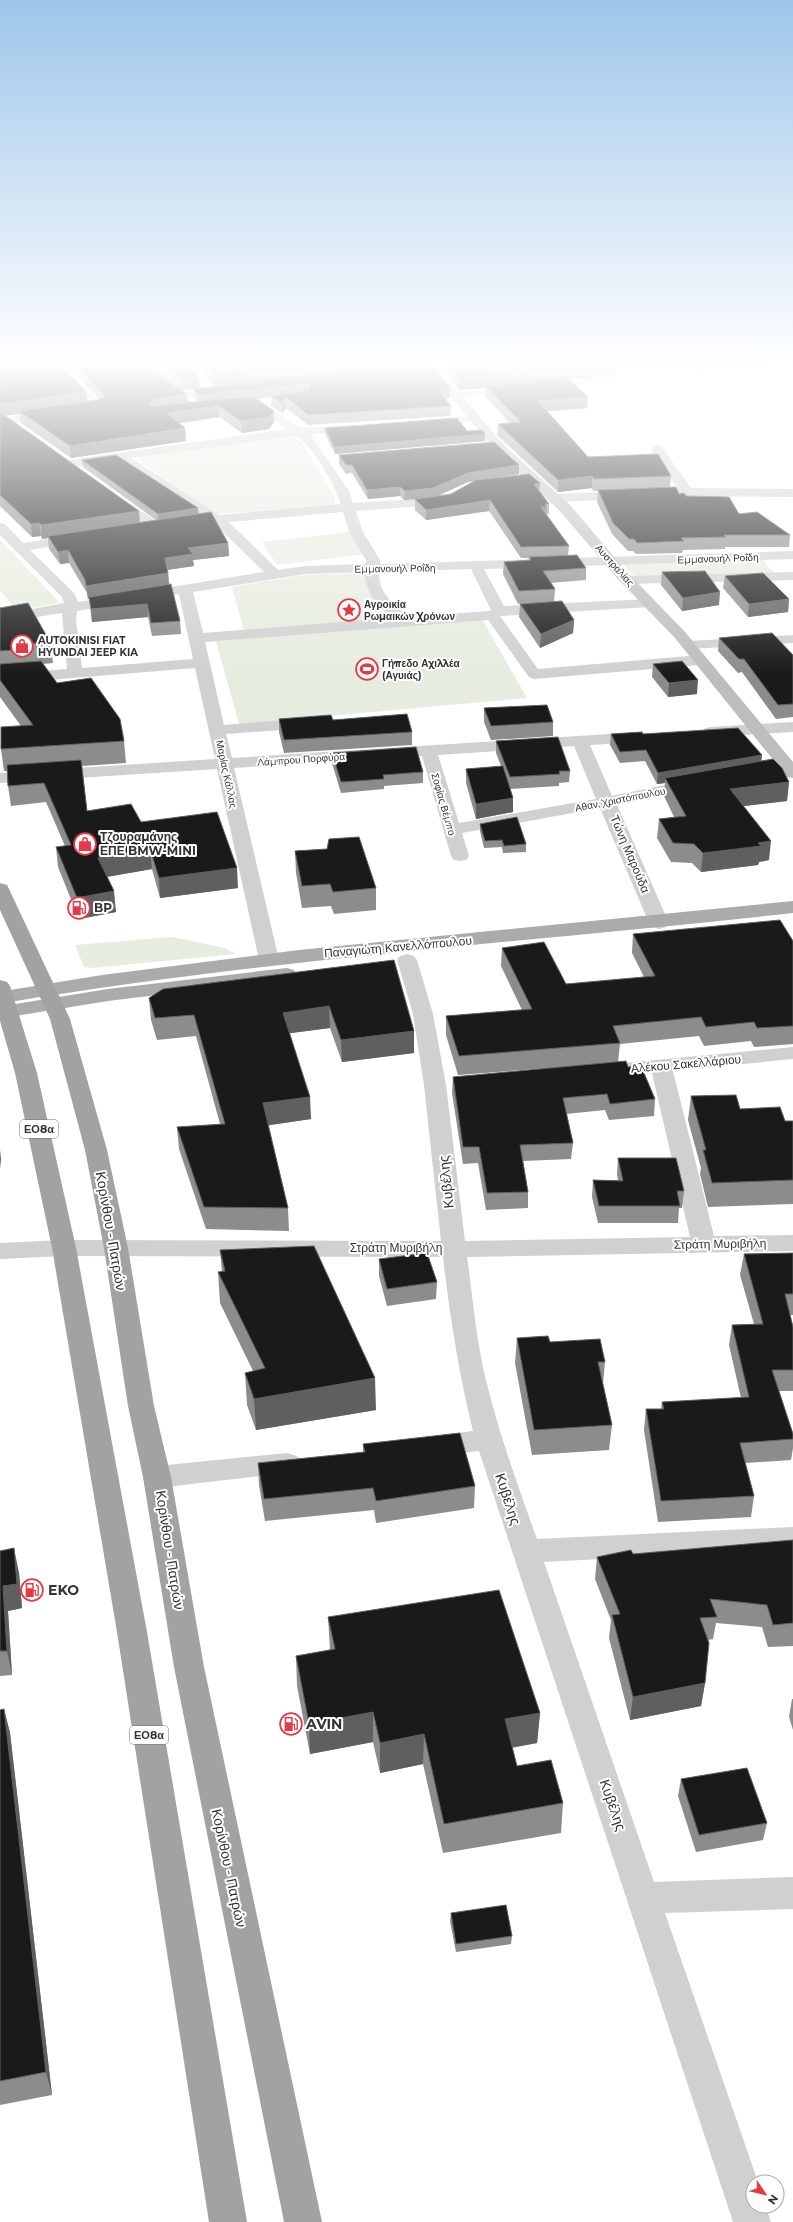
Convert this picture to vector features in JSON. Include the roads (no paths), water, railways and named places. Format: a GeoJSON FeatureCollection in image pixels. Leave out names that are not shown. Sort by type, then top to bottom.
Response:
{"type":"FeatureCollection","features":[{"type":"Feature","properties":{"kind":"highway","name":"Κορίνθου - Πατρών"},"geometry":{"type":"LineString","coordinates":[[0,889],[50,996],[66,1035],[96,1150],[116,1248],[141,1406],[158,1477],[191,1675],[303,2222]]}},
{"type":"Feature","properties":{"kind":"highway","name":"ΕΟ8α"},"geometry":{"type":"LineString","coordinates":[[4,998],[31,1096],[64,1248],[132,1632],[228,2222]]}},
{"type":"Feature","properties":{"kind":"main road","name":"Αυστραλίας"},"geometry":{"type":"LineString","coordinates":[[521,468],[554,498],[627,580],[688,645],[757,730],[785,770]]}},
{"type":"Feature","properties":{"kind":"main road","name":"Παναγιώτη Κανελλόπουλου"},"geometry":{"type":"LineString","coordinates":[[50,996],[150,973],[269,960],[659,923],[793,907]]}},
{"type":"Feature","properties":{"kind":"main road","name":"Παναγιώτη Κανελλόπουλου"},"geometry":{"type":"LineString","coordinates":[[4,998],[162,988],[407,960],[793,920]]}},
{"type":"Feature","properties":{"kind":"street"},"geometry":{"type":"LineString","coordinates":[[73,468],[81,473]]}},
{"type":"Feature","properties":{"kind":"street"},"geometry":{"type":"LineString","coordinates":[[137,468],[231,529],[273,573]]}},
{"type":"Feature","properties":{"kind":"street"},"geometry":{"type":"LineString","coordinates":[[328,468],[343,491],[356,532],[373,560],[372,577],[380,599],[391,611],[406,622]]}},
{"type":"Feature","properties":{"kind":"street"},"geometry":{"type":"LineString","coordinates":[[670,468],[685,489],[685,492]]}},
{"type":"Feature","properties":{"kind":"street"},"geometry":{"type":"LineString","coordinates":[[517,479],[532,478]]}},
{"type":"Feature","properties":{"kind":"street"},"geometry":{"type":"LineString","coordinates":[[106,491],[156,527]]}},
{"type":"Feature","properties":{"kind":"street"},"geometry":{"type":"LineString","coordinates":[[554,498],[685,492],[793,493]]}},
{"type":"Feature","properties":{"kind":"street"},"geometry":{"type":"LineString","coordinates":[[141,529],[216,518],[438,502],[459,493]]}},
{"type":"Feature","properties":{"kind":"street"},"geometry":{"type":"LineString","coordinates":[[0,527],[63,590],[71,600],[69,619],[75,673]]}},
{"type":"Feature","properties":{"kind":"street"},"geometry":{"type":"LineString","coordinates":[[21,547],[88,537]]}},
{"type":"Feature","properties":{"kind":"street","name":"Εμμανουήλ Ροΐδη"},"geometry":{"type":"LineString","coordinates":[[0,619],[273,573],[305,570],[476,566],[793,555]]}},
{"type":"Feature","properties":{"kind":"street"},"geometry":{"type":"LineString","coordinates":[[770,556],[792,577]]}},
{"type":"Feature","properties":{"kind":"street"},"geometry":{"type":"LineString","coordinates":[[476,566],[495,613],[534,674],[700,660]]}},
{"type":"Feature","properties":{"kind":"street"},"geometry":{"type":"LineString","coordinates":[[627,580],[792,577]]}},
{"type":"Feature","properties":{"kind":"street","name":"Μαρίας Κάλλας"},"geometry":{"type":"LineString","coordinates":[[185,588],[226,764],[269,960]]}},
{"type":"Feature","properties":{"kind":"street"},"geometry":{"type":"LineString","coordinates":[[196,638],[406,622],[495,613],[650,604]]}},
{"type":"Feature","properties":{"kind":"street"},"geometry":{"type":"LineString","coordinates":[[688,645],[793,639]]}},
{"type":"Feature","properties":{"kind":"street"},"geometry":{"type":"LineString","coordinates":[[0,679],[202,663]]}},
{"type":"Feature","properties":{"kind":"street"},"geometry":{"type":"LineString","coordinates":[[218,730],[324,722]]}},
{"type":"Feature","properties":{"kind":"street"},"geometry":{"type":"LineString","coordinates":[[693,734],[793,726]]}},
{"type":"Feature","properties":{"kind":"street","name":"Λάμπρου Πορφύρα"},"geometry":{"type":"LineString","coordinates":[[0,778],[653,736]]}},
{"type":"Feature","properties":{"kind":"street","name":"Τώνη Μαρούδα"},"geometry":{"type":"LineString","coordinates":[[580,741],[608,802],[659,923]]}},
{"type":"Feature","properties":{"kind":"street","name":"Σοφίας Βέμπο"},"geometry":{"type":"LineString","coordinates":[[429,751],[451,830],[460,856]]}},
{"type":"Feature","properties":{"kind":"street","name":"Αθαν. Χριστόπουλου"},"geometry":{"type":"LineString","coordinates":[[451,830],[608,802],[708,781]]}},
{"type":"Feature","properties":{"kind":"street","name":"Κυβέλης"},"geometry":{"type":"LineString","coordinates":[[407,960],[446,1084],[454,1249],[469,1355],[489,1440],[752,2222]]}},
{"type":"Feature","properties":{"kind":"street","name":"Αλέκου Σακελλάριου"},"geometry":{"type":"LineString","coordinates":[[592,1072],[793,1054]]}},
{"type":"Feature","properties":{"kind":"street"},"geometry":{"type":"LineString","coordinates":[[661,1066],[704,1244]]}},
{"type":"Feature","properties":{"kind":"street","name":"Στράτη Μυριβήλη"},"geometry":{"type":"LineString","coordinates":[[0,1251],[64,1248],[454,1249],[793,1243]]}},
{"type":"Feature","properties":{"kind":"street"},"geometry":{"type":"LineString","coordinates":[[410,1449],[489,1440]]}},
{"type":"Feature","properties":{"kind":"street"},"geometry":{"type":"LineString","coordinates":[[158,1477],[308,1460]]}},
{"type":"Feature","properties":{"kind":"street"},"geometry":{"type":"LineString","coordinates":[[526,1551],[793,1538]]}},
{"type":"Feature","properties":{"kind":"street"},"geometry":{"type":"LineString","coordinates":[[644,1898],[793,1893]]}},
{"type":"Feature","properties":{"kind":"place","name":"Αγροικία Ρωμαικών Χρόνων"},"geometry":{"type":"Point","coordinates":[349,610]}},
{"type":"Feature","properties":{"kind":"place","name":"AUTOKINISI FIAT HYUNDAI JEEP KIA"},"geometry":{"type":"Point","coordinates":[22,646]}},
{"type":"Feature","properties":{"kind":"place","name":"Γήπεδο Αχιλλέα (Αγυιάς)"},"geometry":{"type":"Point","coordinates":[367,669]}},
{"type":"Feature","properties":{"kind":"place","name":"Τζουραμάνης ΕΠΕ BMW-MINI"},"geometry":{"type":"Point","coordinates":[85,844]}},
{"type":"Feature","properties":{"kind":"place","name":"BP"},"geometry":{"type":"Point","coordinates":[79,908]}},
{"type":"Feature","properties":{"kind":"place","name":"EKO"},"geometry":{"type":"Point","coordinates":[32,1590]}},
{"type":"Feature","properties":{"kind":"place","name":"AVIN"},"geometry":{"type":"Point","coordinates":[291,1724]}}]}
